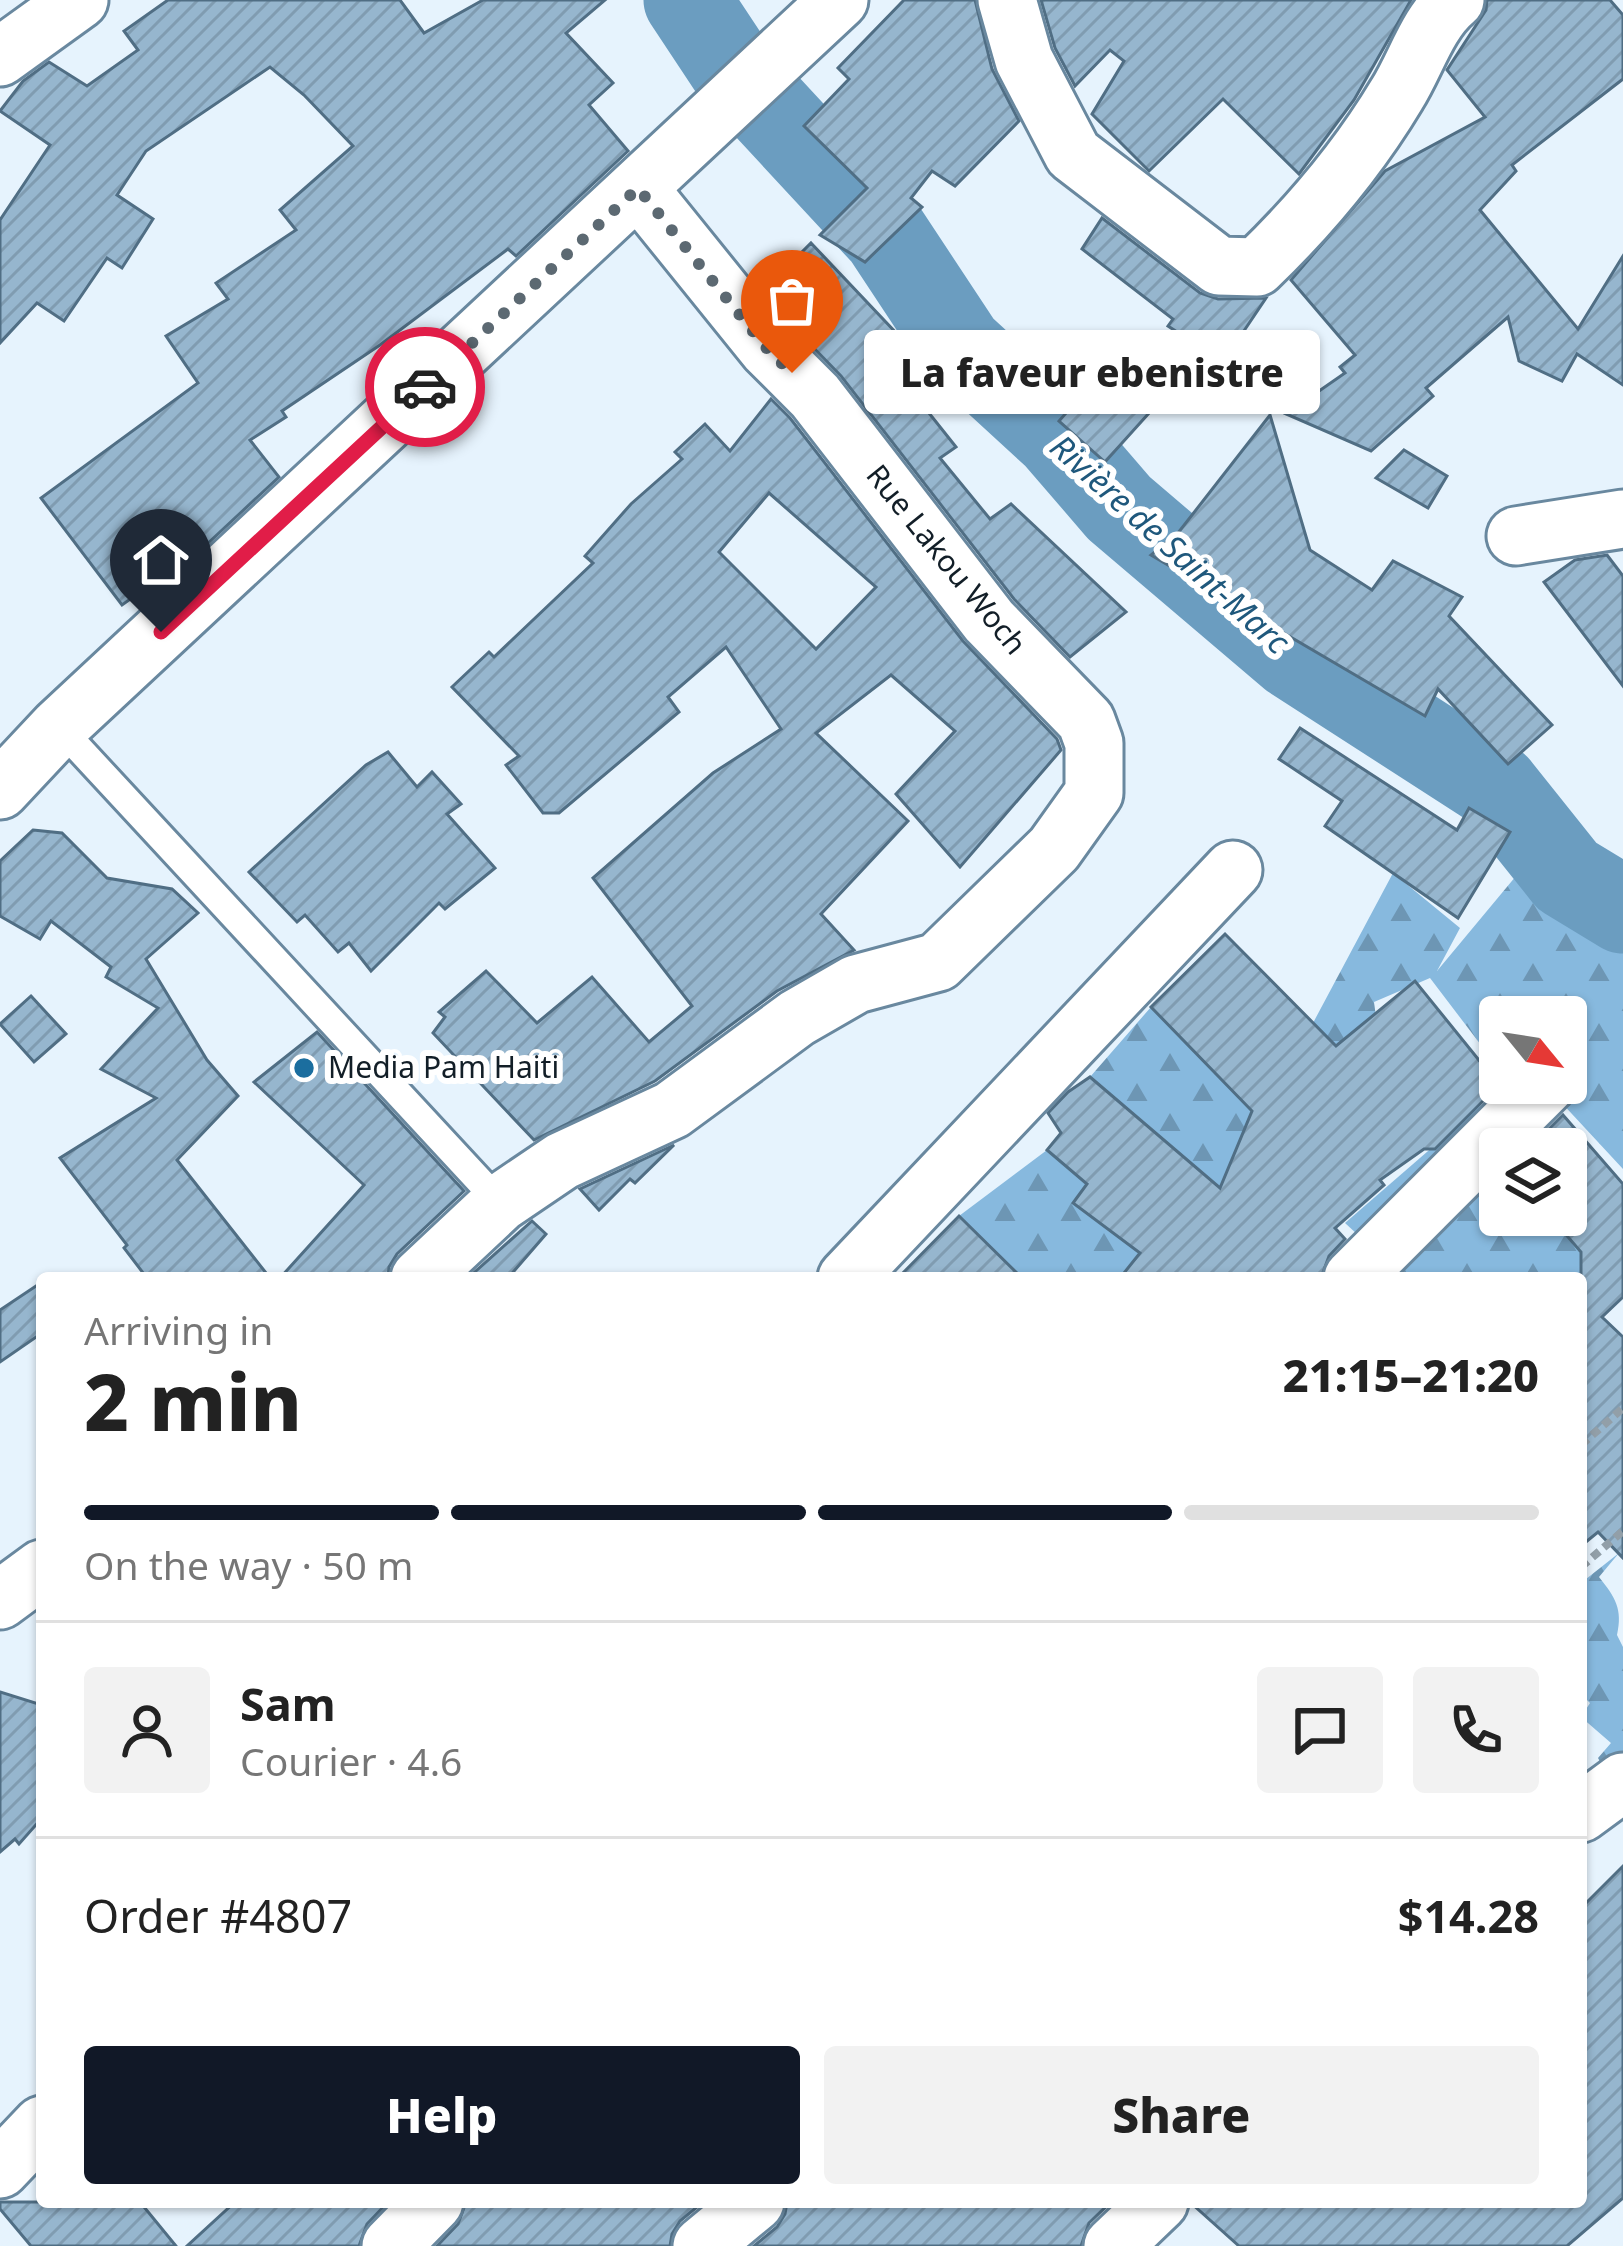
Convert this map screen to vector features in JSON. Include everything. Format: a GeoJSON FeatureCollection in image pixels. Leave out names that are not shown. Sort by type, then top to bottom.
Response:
{"type":"FeatureCollection","features":[{"type":"Feature","properties":{"kind":"street"},"geometry":{"type":"LineString","coordinates":[[0,57],[79,0]]}},
{"type":"Feature","properties":{"kind":"street"},"geometry":{"type":"LineString","coordinates":[[0,790],[59,727],[838,0]]}},
{"type":"Feature","properties":{"kind":"street"},"geometry":{"type":"LineString","coordinates":[[1007,0],[1024,60],[1073,154],[1219,266],[1257,266],[1314,213],[1396,96],[1442,10],[1455,0]]}},
{"type":"Feature","properties":{"kind":"street","name":"Rue Lakou Woch"},"geometry":{"type":"LineString","coordinates":[[426,1272],[500,1203],[562,1161],[672,1110],[797,1018],[856,984],[938,962],[1054,849],[1094,793],[1094,743],[1086,721],[989,621],[815,396],[768,350],[638,188]]}},
{"type":"Feature","properties":{"kind":"street"},"geometry":{"type":"LineString","coordinates":[[1516,536],[1623,519]]}},
{"type":"Feature","properties":{"kind":"street"},"geometry":{"type":"LineString","coordinates":[[853,1272],[1233,870]]}},
{"type":"Feature","properties":{"kind":"street"},"geometry":{"type":"LineString","coordinates":[[1359,1272],[1527,1104]]}},
{"type":"Feature","properties":{"kind":"street"},"geometry":{"type":"LineString","coordinates":[[0,1600],[36,1573]]}},
{"type":"Feature","properties":{"kind":"street"},"geometry":{"type":"LineString","coordinates":[[1587,1809],[1623,1782]]}},
{"type":"Feature","properties":{"kind":"street"},"geometry":{"type":"LineString","coordinates":[[0,2169],[36,2131]]}},
{"type":"Feature","properties":{"kind":"street"},"geometry":{"type":"LineString","coordinates":[[391,2246],[428,2208]]}},
{"type":"Feature","properties":{"kind":"street"},"geometry":{"type":"LineString","coordinates":[[702,2246],[748,2208]]}},
{"type":"Feature","properties":{"kind":"street"},"geometry":{"type":"LineString","coordinates":[[1113,2246],[1153,2208]]}},
{"type":"Feature","properties":{"kind":"lane"},"geometry":{"type":"LineString","coordinates":[[59,727],[500,1203]]}},
{"type":"Feature","properties":{"kind":"path"},"geometry":{"type":"LineString","coordinates":[[1587,1440],[1623,1408]]}},
{"type":"Feature","properties":{"kind":"path"},"geometry":{"type":"LineString","coordinates":[[1587,1562],[1623,1531]]}},
{"type":"Feature","properties":{"kind":"green space"},"geometry":{"type":"Polygon","coordinates":[[[1536,852],[1561,884],[1623,923],[1623,1169],[1563,1104],[1587,1104],[1587,996],[1479,996],[1479,1042],[1430,978],[1374,1002],[1376,1017],[1332,1047],[1410,1153],[1388,1176],[1301,1089],[1238,1193],[1168,1219],[1125,1272],[1016,1272],[959,1216],[1047,1150],[1075,1174],[1107,1162],[1161,1205],[1194,1166],[1090,1077],[1151,1007],[1245,1090],[1313,1023],[1393,873],[1460,928],[1437,971],[1536,852]]]}},
{"type":"Feature","properties":{"kind":"green space"},"geometry":{"type":"Polygon","coordinates":[[[1482,1104],[1496,1104],[1371,1247],[1345,1223],[1482,1104]]]}},
{"type":"Feature","properties":{"kind":"green space"},"geometry":{"type":"Polygon","coordinates":[[[1479,1181],[1479,1236],[1567,1236],[1582,1253],[1581,1272],[1391,1272],[1479,1181]]]}},
{"type":"Feature","properties":{"kind":"green space"},"geometry":{"type":"Polygon","coordinates":[[[1619,1553],[1599,1577],[1616,1604],[1617,1635],[1623,1647],[1623,1780],[1604,1769],[1598,1758],[1611,1743],[1587,1722],[1587,1578],[1619,1553]]]}},
{"type":"Feature","properties":{"kind":"building"},"geometry":{"type":"Polygon","coordinates":[[[168,0],[400,0],[424,33],[483,0],[605,0],[566,33],[613,83],[589,105],[628,151],[516,256],[508,249],[282,411],[286,417],[250,440],[279,477],[206,545],[122,605],[41,498],[198,383],[166,336],[228,299],[216,283],[296,230],[280,210],[353,146],[270,67],[146,151],[117,195],[153,219],[122,268],[107,258],[64,321],[37,303],[0,343],[0,220],[50,145],[0,111],[23,81],[49,62],[87,86],[138,50],[124,31],[168,0]]]}},
{"type":"Feature","properties":{"kind":"building"},"geometry":{"type":"Polygon","coordinates":[[[904,0],[975,0],[992,69],[1019,121],[955,186],[932,171],[911,198],[922,207],[865,262],[820,235],[867,188],[804,126],[849,79],[838,68],[904,0]]]}},
{"type":"Feature","properties":{"kind":"building"},"geometry":{"type":"Polygon","coordinates":[[[1041,0],[1411,0],[1354,100],[1299,174],[1223,99],[1149,171],[1092,114],[1124,61],[1110,50],[1075,86],[1055,48],[1041,0]]]}},
{"type":"Feature","properties":{"kind":"building"},"geometry":{"type":"Polygon","coordinates":[[[1487,0],[1610,0],[1623,15],[1623,79],[1512,165],[1516,171],[1480,210],[1578,329],[1623,256],[1623,385],[1577,354],[1562,381],[1519,361],[1508,317],[1426,388],[1433,396],[1371,451],[1286,414],[1345,373],[1340,367],[1355,355],[1291,280],[1385,171],[1485,117],[1447,70],[1486,10],[1487,0]]]}},
{"type":"Feature","properties":{"kind":"building"},"geometry":{"type":"Polygon","coordinates":[[[1102,218],[1200,293],[1218,299],[1266,298],[1223,362],[1168,326],[1173,319],[1082,249],[1102,218]]]}},
{"type":"Feature","properties":{"kind":"building"},"geometry":{"type":"Polygon","coordinates":[[[811,243],[932,378],[913,393],[956,447],[940,458],[990,519],[1011,504],[1126,612],[1070,657],[1014,599],[841,376],[806,340],[830,314],[784,270],[811,243]]]}},
{"type":"Feature","properties":{"kind":"building"},"geometry":{"type":"Polygon","coordinates":[[[1103,371],[1149,413],[1105,462],[1059,421],[1103,371]]]}},
{"type":"Feature","properties":{"kind":"building"},"geometry":{"type":"Polygon","coordinates":[[[771,399],[963,641],[1057,739],[1061,750],[960,867],[896,794],[955,731],[891,675],[816,733],[908,821],[821,914],[854,950],[777,991],[655,1081],[534,1140],[433,1033],[445,1017],[439,1012],[486,971],[537,1023],[592,977],[649,1042],[692,1006],[593,878],[713,773],[781,729],[726,647],[668,697],[679,712],[559,813],[543,813],[506,765],[519,756],[452,687],[489,652],[494,657],[593,563],[585,556],[631,504],[682,459],[675,452],[705,424],[730,451],[771,399]],[[769,493],[719,552],[816,649],[876,587],[769,493]]]}},
{"type":"Feature","properties":{"kind":"building"},"geometry":{"type":"Polygon","coordinates":[[[1270,415],[1310,550],[1372,590],[1393,561],[1462,597],[1449,616],[1552,725],[1508,764],[1438,689],[1425,716],[1151,555],[1178,533],[1270,415]]]}},
{"type":"Feature","properties":{"kind":"building"},"geometry":{"type":"Polygon","coordinates":[[[1404,450],[1447,476],[1428,508],[1376,478],[1404,450]]]}},
{"type":"Feature","properties":{"kind":"building"},"geometry":{"type":"Polygon","coordinates":[[[1607,555],[1623,576],[1623,686],[1544,582],[1575,560],[1607,555]]]}},
{"type":"Feature","properties":{"kind":"building"},"geometry":{"type":"Polygon","coordinates":[[[1300,728],[1457,830],[1469,808],[1510,832],[1458,918],[1325,826],[1342,801],[1279,759],[1300,728]]]}},
{"type":"Feature","properties":{"kind":"building"},"geometry":{"type":"Polygon","coordinates":[[[388,752],[417,787],[432,772],[461,804],[447,814],[495,868],[445,909],[439,903],[371,971],[349,943],[338,952],[305,915],[297,922],[249,872],[366,765],[388,752]]]}},
{"type":"Feature","properties":{"kind":"building"},"geometry":{"type":"Polygon","coordinates":[[[33,830],[62,833],[107,878],[172,889],[198,913],[146,959],[207,1060],[238,1096],[177,1160],[265,1272],[142,1272],[60,1158],[156,1098],[101,1069],[158,1008],[106,977],[111,967],[51,921],[40,939],[0,916],[0,861],[33,830]]]}},
{"type":"Feature","properties":{"kind":"building"},"geometry":{"type":"Polygon","coordinates":[[[1225,934],[1336,1046],[1415,981],[1479,1060],[1480,1104],[1435,1149],[1424,1149],[1380,1180],[1384,1185],[1335,1228],[1345,1239],[1329,1256],[1323,1272],[1125,1272],[1140,1253],[1073,1203],[1087,1184],[1047,1150],[1061,1133],[1048,1113],[1090,1077],[1220,1188],[1252,1111],[1151,1007],[1225,934]]]}},
{"type":"Feature","properties":{"kind":"building"},"geometry":{"type":"Polygon","coordinates":[[[31,996],[66,1034],[34,1062],[0,1024],[31,996]]]}},
{"type":"Feature","properties":{"kind":"building"},"geometry":{"type":"Polygon","coordinates":[[[317,1032],[464,1191],[397,1254],[389,1272],[285,1272],[364,1185],[254,1082],[317,1032]]]}},
{"type":"Feature","properties":{"kind":"building"},"geometry":{"type":"Polygon","coordinates":[[[1563,1115],[1574,1128],[1550,1128],[1563,1115]]]}},
{"type":"Feature","properties":{"kind":"building"},"geometry":{"type":"Polygon","coordinates":[[[1587,1143],[1623,1184],[1623,1297],[1602,1317],[1623,1337],[1623,1558],[1598,1532],[1587,1541],[1587,1272],[1581,1272],[1581,1252],[1567,1236],[1587,1236],[1587,1143]]]}},
{"type":"Feature","properties":{"kind":"building"},"geometry":{"type":"Polygon","coordinates":[[[674,1145],[599,1210],[580,1189],[674,1145]]]}},
{"type":"Feature","properties":{"kind":"building"},"geometry":{"type":"Polygon","coordinates":[[[959,1216],[1016,1272],[904,1272],[959,1216]]]}},
{"type":"Feature","properties":{"kind":"building"},"geometry":{"type":"Polygon","coordinates":[[[532,1221],[546,1234],[513,1272],[475,1272],[532,1221]]]}},
{"type":"Feature","properties":{"kind":"building"},"geometry":{"type":"Polygon","coordinates":[[[36,1286],[36,1337],[0,1362],[0,1310],[36,1286]]]}},
{"type":"Feature","properties":{"kind":"building"},"geometry":{"type":"Polygon","coordinates":[[[0,1692],[36,1703],[36,1825],[19,1844],[15,1839],[0,1852],[0,1692]]]}},
{"type":"Feature","properties":{"kind":"building"},"geometry":{"type":"Polygon","coordinates":[[[1623,1866],[1623,2198],[1567,2246],[1239,2246],[1197,2208],[1587,2208],[1587,1902],[1623,1866]]]}},
{"type":"Feature","properties":{"kind":"building"},"geometry":{"type":"Polygon","coordinates":[[[0,2202],[36,2202],[36,2208],[145,2208],[176,2246],[31,2246],[0,2209],[0,2202]]]}},
{"type":"Feature","properties":{"kind":"building"},"geometry":{"type":"Polygon","coordinates":[[[228,2208],[382,2208],[367,2224],[359,2246],[187,2246],[228,2208]]]}},
{"type":"Feature","properties":{"kind":"building"},"geometry":{"type":"Polygon","coordinates":[[[464,2208],[696,2208],[680,2221],[670,2246],[437,2246],[458,2224],[464,2208]]]}},
{"type":"Feature","properties":{"kind":"building"},"geometry":{"type":"Polygon","coordinates":[[[786,2208],[1105,2208],[1089,2223],[1081,2246],[754,2246],[786,2208]]]}},
{"type":"Feature","properties":{"kind":"waterway","name":"Rivière de Saint-Marc"},"geometry":{"type":"LineString","coordinates":[[687,0],[734,71],[886,235],[960,347],[1057,436],[1119,508],[1293,656],[1496,787],[1567,876],[1623,910]]}},
{"type":"Feature","properties":{"kind":"way so far"},"geometry":{"type":"LineString","coordinates":[[425,387],[638,188],[768,350],[792,373]]}},
{"type":"Feature","properties":{"kind":"place","name":"La faveur ebenistre"},"geometry":{"type":"Point","coordinates":[792,373]}},
{"type":"Feature","properties":{"kind":"place","name":"Media Pam Haiti"},"geometry":{"type":"Point","coordinates":[304,1068]}},
{"type":"Feature","properties":{"kind":"route"},"geometry":{"type":"LineString","coordinates":[[161,632],[425,387]]}}]}
